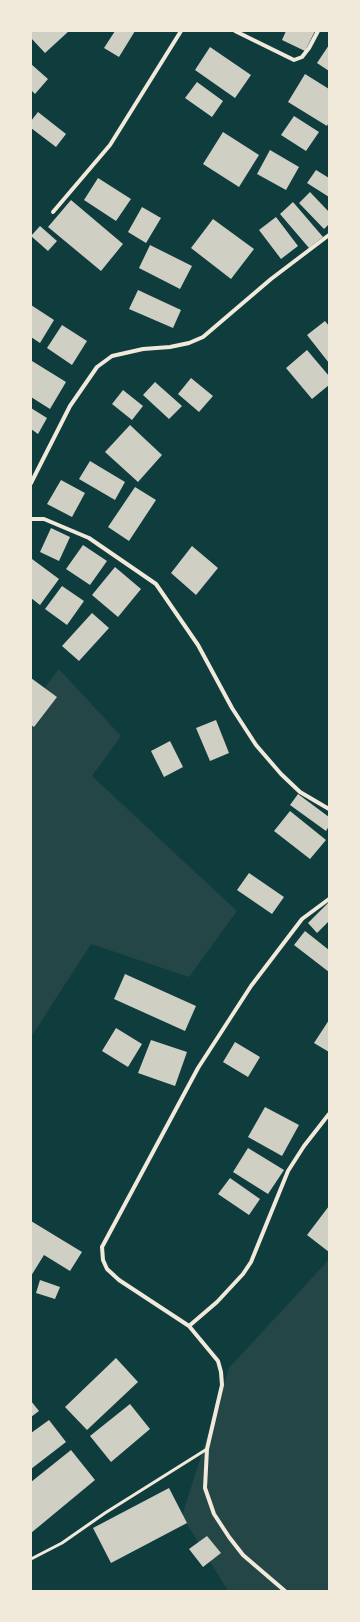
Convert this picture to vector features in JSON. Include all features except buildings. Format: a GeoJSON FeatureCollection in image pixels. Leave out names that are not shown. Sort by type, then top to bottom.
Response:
{"type":"FeatureCollection","features":[{"type":"Feature","properties":{"kind":"street"},"geometry":{"type":"LineString","coordinates":[[53,212],[110,145],[181,31]]}},
{"type":"Feature","properties":{"kind":"street"},"geometry":{"type":"LineString","coordinates":[[235,31],[294,60],[302,57],[309,48],[318,31]]}},
{"type":"Feature","properties":{"kind":"street"},"geometry":{"type":"LineString","coordinates":[[31,483],[70,406],[86,382],[102,364],[112,356],[144,349],[176,346],[189,343],[203,337],[271,280],[329,235]]}},
{"type":"Feature","properties":{"kind":"street"},"geometry":{"type":"LineString","coordinates":[[31,519],[44,519],[89,538],[156,584],[198,646],[232,708],[256,745],[281,774],[300,792],[329,809]]}},
{"type":"Feature","properties":{"kind":"street"},"geometry":{"type":"LineString","coordinates":[[285,1591],[243,1555],[214,1514],[205,1488],[207,1449],[222,1385],[218,1361],[189,1326],[119,1280],[108,1270],[103,1260],[102,1247],[198,1068],[251,986],[302,919],[329,898]]}},
{"type":"Feature","properties":{"kind":"street"},"geometry":{"type":"LineString","coordinates":[[189,1326],[222,1297],[243,1274],[251,1262],[288,1171],[304,1146],[329,1114]]}},
{"type":"Feature","properties":{"kind":"lane"},"geometry":{"type":"LineString","coordinates":[[31,1559],[62,1543],[207,1449]]}},
{"type":"Feature","properties":{"kind":"shaded area"},"geometry":{"type":"Polygon","coordinates":[[[59,669],[121,736],[92,776],[237,911],[189,977],[91,944],[31,1037],[31,705],[59,669]]]}},
{"type":"Feature","properties":{"kind":"shaded area"},"geometry":{"type":"Polygon","coordinates":[[[329,1258],[329,1591],[228,1591],[182,1516],[229,1368],[329,1258]]]}}]}
